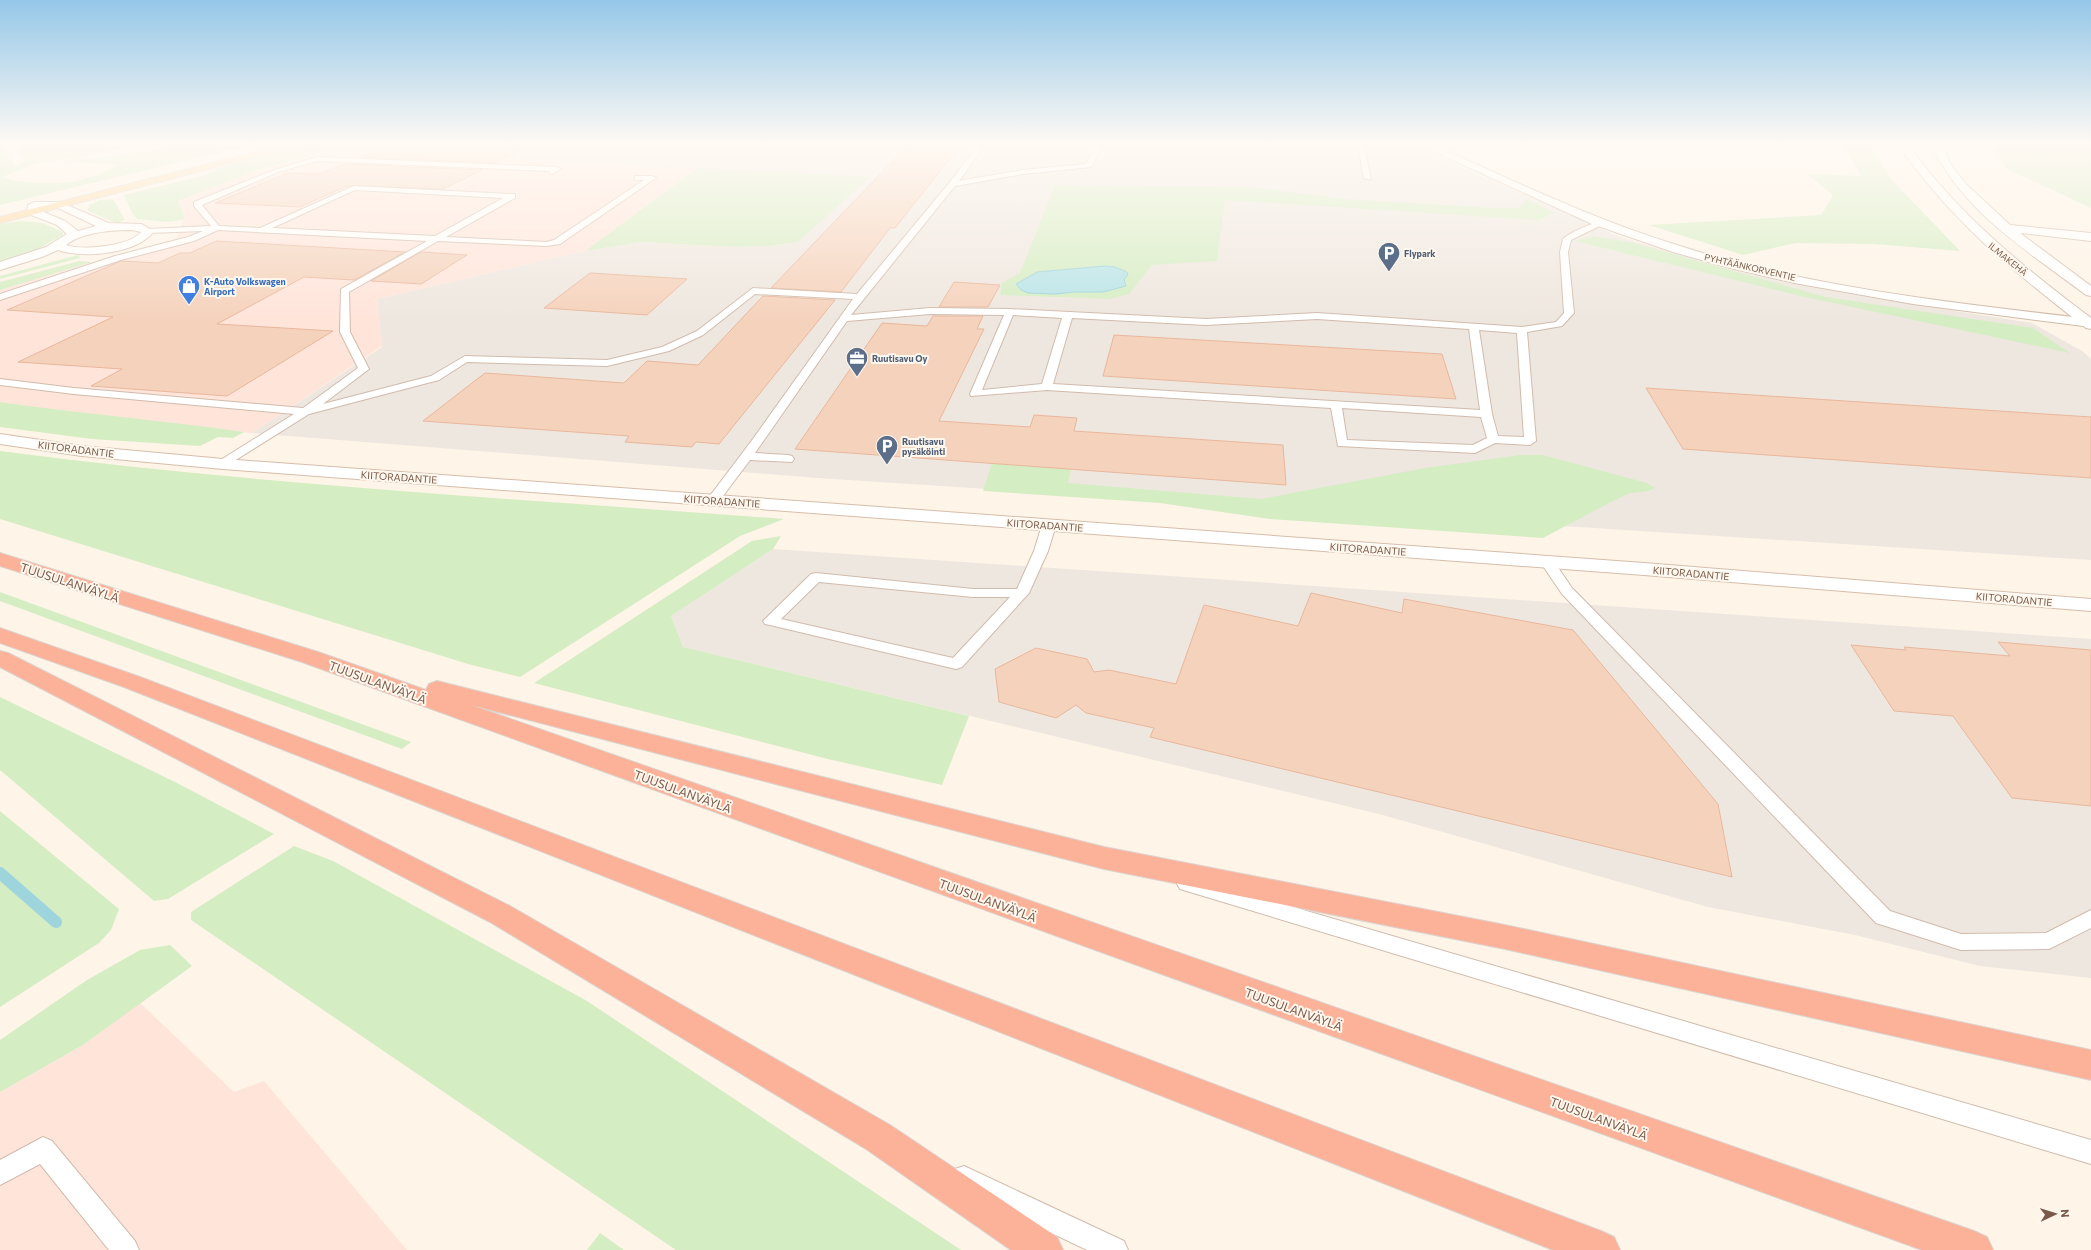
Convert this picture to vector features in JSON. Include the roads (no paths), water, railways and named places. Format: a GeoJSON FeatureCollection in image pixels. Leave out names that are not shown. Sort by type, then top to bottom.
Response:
{"type":"FeatureCollection","features":[{"type":"Feature","properties":{"kind":"highway","name":"TUUSULANVÄYLÄ"},"geometry":{"type":"LineString","coordinates":[[0,559],[310,657],[1974,1250]]}},
{"type":"Feature","properties":{"kind":"highway"},"geometry":{"type":"LineString","coordinates":[[0,636],[140,685],[1601,1250]]}},
{"type":"Feature","properties":{"kind":"highway"},"geometry":{"type":"LineString","coordinates":[[310,657],[1104,858],[1505,937],[2091,1065]]}},
{"type":"Feature","properties":{"kind":"highway"},"geometry":{"type":"LineString","coordinates":[[0,658],[500,914],[878,1137],[1044,1250]]}},
{"type":"Feature","properties":{"kind":"main road"},"geometry":{"type":"LineString","coordinates":[[0,220],[47,204]]}},
{"type":"Feature","properties":{"kind":"main road","name":"PYHTÄÄNKORVENTIE"},"geometry":{"type":"LineString","coordinates":[[1559,204],[1602,223],[1712,259],[1773,274],[1948,304],[2090,324]]}},
{"type":"Feature","properties":{"kind":"main road","name":"ILMAKEHÄ"},"geometry":{"type":"LineString","coordinates":[[1951,204],[1983,239],[2090,324]]}},
{"type":"Feature","properties":{"kind":"main road"},"geometry":{"type":"LineString","coordinates":[[1981,204],[2001,224],[2091,292]]}},
{"type":"Feature","properties":{"kind":"main road"},"geometry":{"type":"LineString","coordinates":[[0,212],[60,205],[107,226],[134,227],[145,235]]}},
{"type":"Feature","properties":{"kind":"main road"},"geometry":{"type":"LineString","coordinates":[[33,208],[62,223],[73,233],[60,247],[65,250],[89,251]]}},
{"type":"Feature","properties":{"kind":"main road"},"geometry":{"type":"LineString","coordinates":[[1966,220],[2091,237]]}},
{"type":"Feature","properties":{"kind":"main road"},"geometry":{"type":"LineString","coordinates":[[2001,224],[2091,230]]}},
{"type":"Feature","properties":{"kind":"main road"},"geometry":{"type":"LineString","coordinates":[[0,266],[50,250],[65,241],[87,232],[115,227]]}},
{"type":"Feature","properties":{"kind":"main road"},"geometry":{"type":"LineString","coordinates":[[0,273],[63,256],[118,246],[145,235]]}},
{"type":"Feature","properties":{"kind":"main road","name":"KIITORADANTIE"},"geometry":{"type":"LineString","coordinates":[[0,439],[82,451],[223,464],[1049,525],[2091,605]]}},
{"type":"Feature","properties":{"kind":"lane"},"geometry":{"type":"LineString","coordinates":[[197,204],[217,228]]}},
{"type":"Feature","properties":{"kind":"lane"},"geometry":{"type":"LineString","coordinates":[[262,230],[318,204]]}},
{"type":"Feature","properties":{"kind":"lane"},"geometry":{"type":"LineString","coordinates":[[223,464],[305,412],[364,369],[346,332],[344,291],[497,204]]}},
{"type":"Feature","properties":{"kind":"lane"},"geometry":{"type":"LineString","coordinates":[[145,235],[217,228],[538,245],[558,242],[613,204]]}},
{"type":"Feature","properties":{"kind":"lane"},"geometry":{"type":"LineString","coordinates":[[712,501],[846,318],[859,297],[936,204]]}},
{"type":"Feature","properties":{"kind":"lane"},"geometry":{"type":"LineString","coordinates":[[846,318],[930,311],[1010,312],[1206,322],[1317,316],[1522,330],[1559,324],[1569,313],[1564,252],[1567,239],[1579,232],[1602,223]]}},
{"type":"Feature","properties":{"kind":"lane"},"geometry":{"type":"LineString","coordinates":[[0,297],[118,258],[191,239],[217,228]]}},
{"type":"Feature","properties":{"kind":"lane"},"geometry":{"type":"LineString","coordinates":[[0,382],[81,392],[305,412],[435,378],[465,359],[607,364],[665,349],[700,332],[753,291],[859,297]]}},
{"type":"Feature","properties":{"kind":"lane"},"geometry":{"type":"LineString","coordinates":[[1010,312],[975,394],[1047,387],[1486,414]]}},
{"type":"Feature","properties":{"kind":"lane"},"geometry":{"type":"LineString","coordinates":[[1047,387],[1068,315]]}},
{"type":"Feature","properties":{"kind":"lane"},"geometry":{"type":"LineString","coordinates":[[1474,326],[1486,414],[1493,439]]}},
{"type":"Feature","properties":{"kind":"lane"},"geometry":{"type":"LineString","coordinates":[[1336,405],[1342,443],[1475,449],[1493,439],[1530,442],[1522,330]]}},
{"type":"Feature","properties":{"kind":"lane"},"geometry":{"type":"LineString","coordinates":[[746,456],[788,459]]}},
{"type":"Feature","properties":{"kind":"lane"},"geometry":{"type":"LineString","coordinates":[[1022,593],[972,593],[816,578],[770,621],[956,664],[1022,593],[1041,551],[1049,525]]}},
{"type":"Feature","properties":{"kind":"lane"},"geometry":{"type":"LineString","coordinates":[[1548,563],[1567,591],[1883,917],[1961,942],[2049,941],[2091,918]]}},
{"type":"Feature","properties":{"kind":"lane"},"geometry":{"type":"LineString","coordinates":[[1104,858],[1496,978],[1705,1037],[2091,1152]]}},
{"type":"Feature","properties":{"kind":"lane"},"geometry":{"type":"LineString","coordinates":[[878,1137],[1115,1250]]}},
{"type":"Feature","properties":{"kind":"lane"},"geometry":{"type":"LineString","coordinates":[[0,1173],[43,1149],[121,1248]]}},
{"type":"Feature","properties":{"kind":"water"},"geometry":{"type":"Polygon","coordinates":[[[1105,266],[1115,267],[1127,272],[1128,275],[1124,279],[1126,286],[1103,292],[1074,292],[1055,294],[1028,293],[1021,290],[1016,284],[1037,272],[1105,266]]]}},
{"type":"Feature","properties":{"kind":"waterway"},"geometry":{"type":"LineString","coordinates":[[0,873],[56,922]]}},
{"type":"Feature","properties":{"kind":"place","name":"Flypark"},"geometry":{"type":"Point","coordinates":[1389,272]}},
{"type":"Feature","properties":{"kind":"place","name":"K-Auto Volkswagen Airport"},"geometry":{"type":"Point","coordinates":[189,306]}},
{"type":"Feature","properties":{"kind":"place","name":"Ruutisavu Oy"},"geometry":{"type":"Point","coordinates":[857,378]}},
{"type":"Feature","properties":{"kind":"place","name":"Ruutisavu pysäköinti"},"geometry":{"type":"Point","coordinates":[887,466]}}]}
